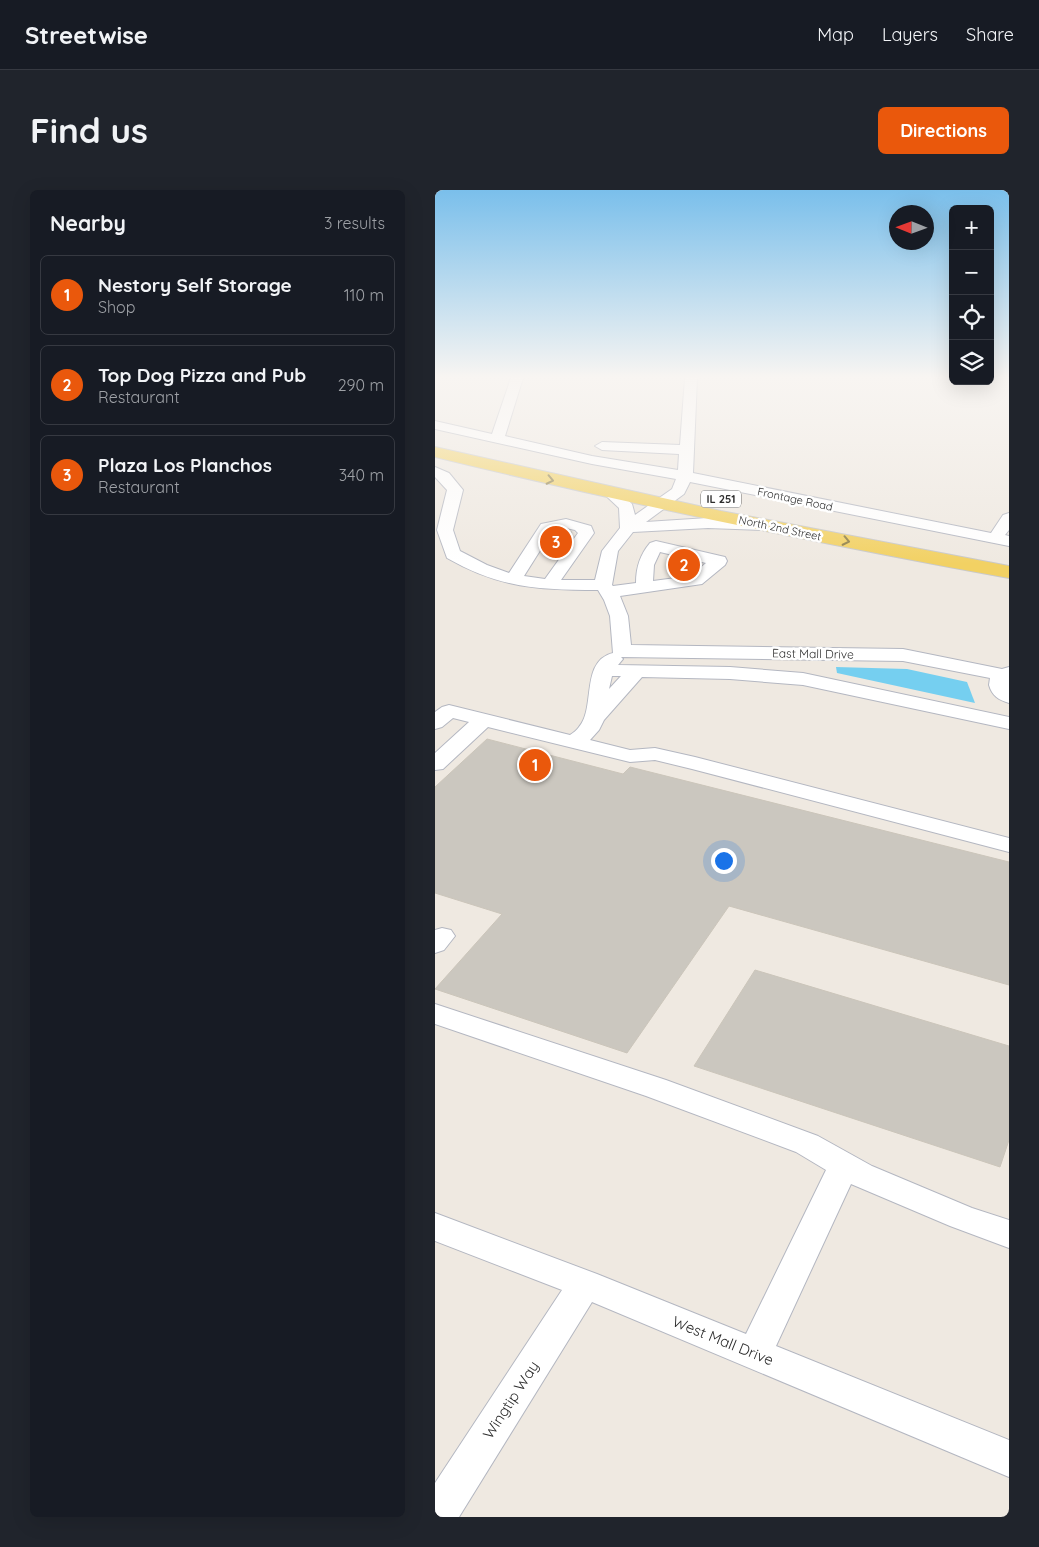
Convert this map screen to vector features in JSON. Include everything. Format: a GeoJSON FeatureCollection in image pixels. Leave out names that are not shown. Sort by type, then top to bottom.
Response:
{"type":"FeatureCollection","features":[{"type":"Feature","properties":{"kind":"main road","name":"North 2nd Street"},"geometry":{"type":"LineString","coordinates":[[455,440],[544,462],[682,483],[916,538],[1009,554]]}},
{"type":"Feature","properties":{"kind":"main road","name":"North 2nd Street"},"geometry":{"type":"LineString","coordinates":[[435,452],[529,475],[662,503],[900,552],[1009,572]]}},
{"type":"Feature","properties":{"kind":"street","name":"Frontage Road"},"geometry":{"type":"LineString","coordinates":[[501,440],[592,460],[682,483],[1002,540]]}},
{"type":"Feature","properties":{"kind":"street"},"geometry":{"type":"LineString","coordinates":[[669,450],[670,440]]}},
{"type":"Feature","properties":{"kind":"street"},"geometry":{"type":"LineString","coordinates":[[573,742],[589,730],[594,718],[603,670],[621,651],[623,628],[606,588],[610,551],[628,528],[662,503],[682,483],[688,440]]}},
{"type":"Feature","properties":{"kind":"street"},"geometry":{"type":"LineString","coordinates":[[602,446],[687,450]]}},
{"type":"Feature","properties":{"kind":"street"},"geometry":{"type":"LineString","coordinates":[[435,471],[444,476],[455,490],[445,530],[453,554],[491,573],[513,580],[606,588],[645,587]]}},
{"type":"Feature","properties":{"kind":"street"},"geometry":{"type":"LineString","coordinates":[[611,492],[627,506],[628,528]]}},
{"type":"Feature","properties":{"kind":"street"},"geometry":{"type":"LineString","coordinates":[[1002,540],[1009,519]]}},
{"type":"Feature","properties":{"kind":"street"},"geometry":{"type":"LineString","coordinates":[[513,580],[547,527],[563,523],[581,526],[585,529],[586,533],[549,584]]}},
{"type":"Feature","properties":{"kind":"street"},"geometry":{"type":"LineString","coordinates":[[628,528],[708,523],[768,525]]}},
{"type":"Feature","properties":{"kind":"street","name":"East Mall Drive"},"geometry":{"type":"LineString","coordinates":[[621,651],[903,656],[1006,674]]}},
{"type":"Feature","properties":{"kind":"street"},"geometry":{"type":"LineString","coordinates":[[603,670],[769,675],[803,679],[1009,723]]}},
{"type":"Feature","properties":{"kind":"street"},"geometry":{"type":"LineString","coordinates":[[594,718],[637,670]]}},
{"type":"Feature","properties":{"kind":"street"},"geometry":{"type":"LineString","coordinates":[[1006,674],[999,680],[998,685],[1000,690],[1009,698]]}},
{"type":"Feature","properties":{"kind":"street"},"geometry":{"type":"LineString","coordinates":[[435,723],[449,711],[630,756],[655,754],[1009,845]]}},
{"type":"Feature","properties":{"kind":"street"},"geometry":{"type":"LineString","coordinates":[[435,764],[485,720]]}},
{"type":"Feature","properties":{"kind":"street"},"geometry":{"type":"LineString","coordinates":[[435,1014],[656,1088],[807,1144],[861,1175],[961,1218],[1009,1234]]}},
{"type":"Feature","properties":{"kind":"street"},"geometry":{"type":"LineString","coordinates":[[755,1354],[844,1165]]}},
{"type":"Feature","properties":{"kind":"street","name":"West Mall Drive"},"geometry":{"type":"LineString","coordinates":[[435,1227],[585,1284],[1009,1459]]}},
{"type":"Feature","properties":{"kind":"street","name":"Wingtip Way"},"geometry":{"type":"LineString","coordinates":[[437,1517],[585,1284]]}},
{"type":"Feature","properties":{"kind":"water"},"geometry":{"type":"Polygon","coordinates":[[[836,667],[907,669],[967,682],[975,703],[837,673],[836,667]]]}},
{"type":"Feature","properties":{"kind":"building"},"geometry":{"type":"Polygon","coordinates":[[[555,532],[572,532],[560,548],[545,547],[555,532]]]}},
{"type":"Feature","properties":{"kind":"building"},"geometry":{"type":"Polygon","coordinates":[[[680,559],[697,563],[685,573],[667,569],[680,559]]]}},
{"type":"Feature","properties":{"kind":"building"},"geometry":{"type":"Polygon","coordinates":[[[487,739],[623,774],[630,767],[1009,862],[1009,985],[729,906],[627,1053],[435,989],[502,914],[435,893],[435,787],[487,739]]]}},
{"type":"Feature","properties":{"kind":"building"},"geometry":{"type":"Polygon","coordinates":[[[755,970],[1009,1046],[1009,1140],[1000,1167],[694,1066],[755,970]]]}},
{"type":"Feature","properties":{"kind":"place","name":"Plaza Los Planchos"},"geometry":{"type":"Point","coordinates":[556,542]}},
{"type":"Feature","properties":{"kind":"place","name":"Top Dog Pizza and Pub"},"geometry":{"type":"Point","coordinates":[684,565]}},
{"type":"Feature","properties":{"kind":"place","name":"Nestory Self Storage"},"geometry":{"type":"Point","coordinates":[535,765]}}]}
